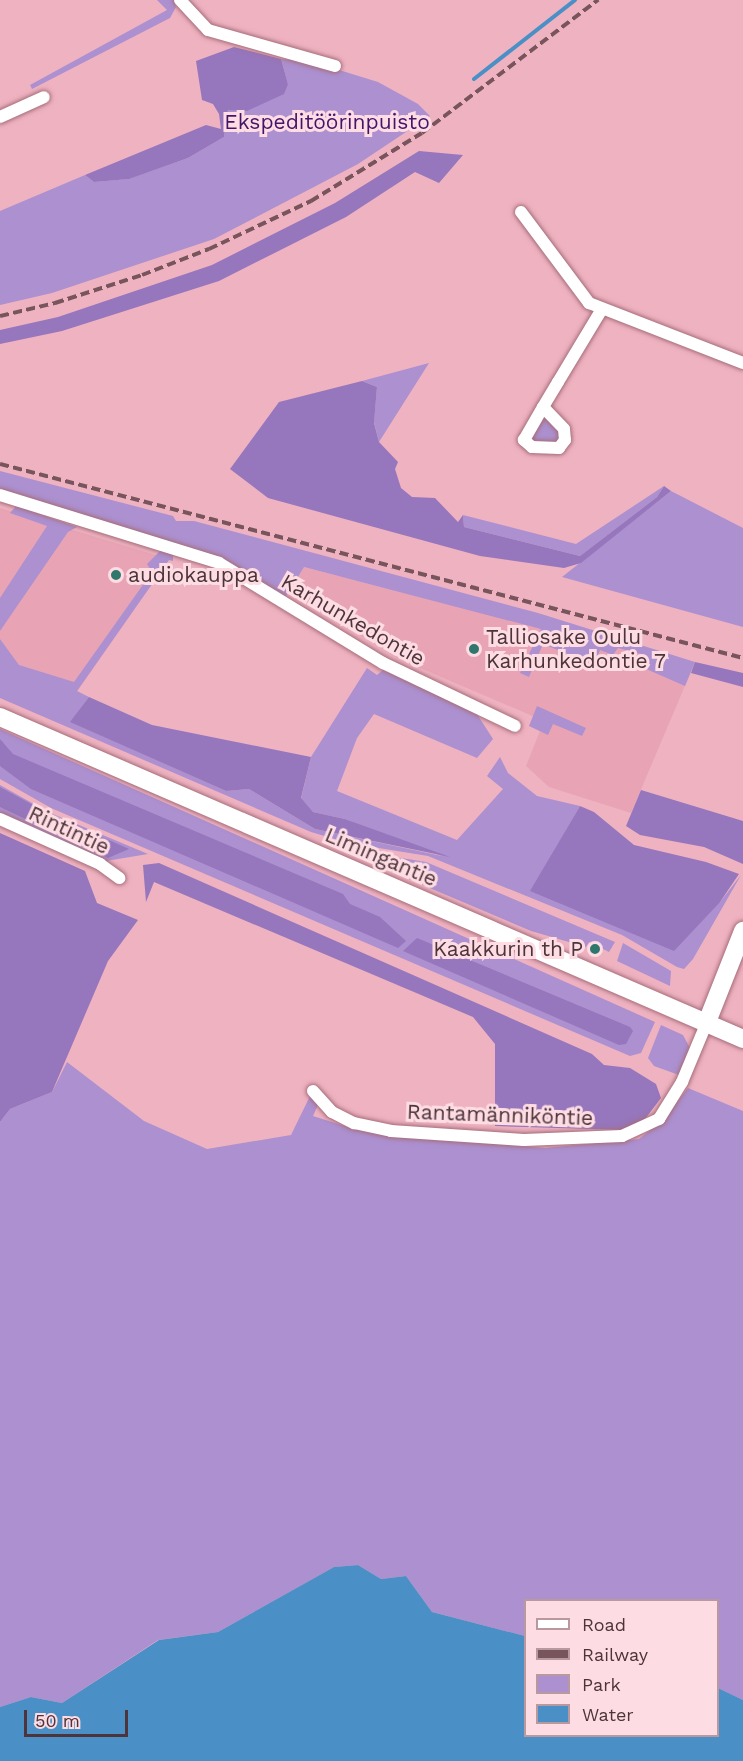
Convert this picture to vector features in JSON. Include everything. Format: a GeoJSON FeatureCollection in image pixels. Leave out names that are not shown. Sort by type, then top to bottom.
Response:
{"type":"FeatureCollection","features":[{"type":"Feature","properties":{"kind":"main road","name":"Limingantie"},"geometry":{"type":"LineString","coordinates":[[0,717],[743,1039]]}},
{"type":"Feature","properties":{"kind":"main road"},"geometry":{"type":"LineString","coordinates":[[707,1022],[743,931]]}},
{"type":"Feature","properties":{"kind":"street"},"geometry":{"type":"LineString","coordinates":[[180,0],[208,30],[335,66]]}},
{"type":"Feature","properties":{"kind":"street"},"geometry":{"type":"LineString","coordinates":[[0,117],[44,97]]}},
{"type":"Feature","properties":{"kind":"street"},"geometry":{"type":"LineString","coordinates":[[521,212],[576,290],[589,303],[743,363]]}},
{"type":"Feature","properties":{"kind":"street"},"geometry":{"type":"LineString","coordinates":[[543,407],[603,309]]}},
{"type":"Feature","properties":{"kind":"street","name":"Karhunkedontie"},"geometry":{"type":"LineString","coordinates":[[0,495],[219,563],[393,668],[515,726]]}},
{"type":"Feature","properties":{"kind":"street","name":"Rintintie"},"geometry":{"type":"LineString","coordinates":[[0,819],[100,864],[119,878]]}},
{"type":"Feature","properties":{"kind":"street","name":"Rantamänniköntie"},"geometry":{"type":"LineString","coordinates":[[313,1091],[332,1112],[354,1123],[391,1131],[524,1140],[622,1136],[659,1119],[682,1082],[707,1022]]}},
{"type":"Feature","properties":{"kind":"shaded area"},"geometry":{"type":"Polygon","coordinates":[[[234,47],[281,59],[288,84],[284,94],[247,111],[228,110],[224,137],[188,158],[129,179],[94,182],[85,175],[206,125],[221,129],[219,114],[213,104],[202,100],[196,61],[234,47]]]}},
{"type":"Feature","properties":{"kind":"shaded area"},"geometry":{"type":"Polygon","coordinates":[[[419,151],[463,155],[439,183],[415,172],[346,217],[219,281],[62,331],[0,344],[0,330],[58,317],[212,265],[335,203],[419,151]]]}},
{"type":"Feature","properties":{"kind":"shaded area"},"geometry":{"type":"Polygon","coordinates":[[[362,381],[377,387],[374,423],[379,442],[398,462],[395,469],[401,488],[412,497],[435,498],[458,522],[463,515],[464,527],[580,556],[657,497],[664,486],[671,491],[581,563],[564,568],[480,556],[268,498],[230,469],[279,402],[362,381]]]}},
{"type":"Feature","properties":{"kind":"shaded area"},"geometry":{"type":"Polygon","coordinates":[[[0,508],[169,559],[63,712],[0,684],[0,508]]]}},
{"type":"Feature","properties":{"kind":"shaded area"},"geometry":{"type":"Polygon","coordinates":[[[303,567],[693,667],[631,813],[549,787],[526,766],[544,721],[399,659],[289,592],[303,567]]]}},
{"type":"Feature","properties":{"kind":"shaded area"},"geometry":{"type":"Polygon","coordinates":[[[695,662],[743,673],[743,687],[691,673],[695,662]]]}},
{"type":"Feature","properties":{"kind":"shaded area"},"geometry":{"type":"Polygon","coordinates":[[[89,697],[152,725],[311,757],[301,798],[313,812],[345,819],[450,857],[315,829],[249,789],[226,791],[70,722],[89,697]]]}},
{"type":"Feature","properties":{"kind":"shaded area"},"geometry":{"type":"Polygon","coordinates":[[[0,739],[13,754],[343,894],[350,904],[380,917],[406,941],[398,948],[31,789],[0,766],[0,739]]]}},
{"type":"Feature","properties":{"kind":"shaded area"},"geometry":{"type":"Polygon","coordinates":[[[0,787],[48,813],[129,849],[108,858],[0,807],[0,787]]]}},
{"type":"Feature","properties":{"kind":"shaded area"},"geometry":{"type":"Polygon","coordinates":[[[641,790],[743,821],[743,864],[704,847],[640,835],[626,826],[641,790]]]}},
{"type":"Feature","properties":{"kind":"shaded area"},"geometry":{"type":"Polygon","coordinates":[[[580,806],[594,812],[634,845],[706,862],[739,874],[720,902],[674,951],[530,891],[580,806]]]}},
{"type":"Feature","properties":{"kind":"shaded area"},"geometry":{"type":"Polygon","coordinates":[[[0,833],[85,871],[97,903],[138,920],[108,961],[52,1092],[10,1109],[0,1122],[0,833]]]}},
{"type":"Feature","properties":{"kind":"shaded area"},"geometry":{"type":"Polygon","coordinates":[[[159,863],[592,1054],[604,1065],[630,1068],[656,1084],[661,1098],[645,1119],[624,1130],[495,1126],[495,1044],[473,1017],[154,882],[146,902],[143,865],[159,863]]]}},
{"type":"Feature","properties":{"kind":"shaded area"},"geometry":{"type":"Polygon","coordinates":[[[417,938],[630,1027],[633,1031],[626,1044],[619,1045],[403,951],[417,938]]]}},
{"type":"Feature","properties":{"kind":"green space"},"geometry":{"type":"Polygon","coordinates":[[[157,0],[174,0],[176,7],[170,18],[32,89],[30,85],[167,10],[157,0]]]}},
{"type":"Feature","properties":{"kind":"green space","name":"Ekspeditöörinpuisto"},"geometry":{"type":"Polygon","coordinates":[[[281,59],[310,61],[378,82],[418,104],[430,116],[358,164],[214,239],[52,293],[0,305],[0,211],[85,175],[94,182],[128,179],[188,158],[224,137],[228,109],[247,110],[288,84],[281,59]]]}},
{"type":"Feature","properties":{"kind":"green space"},"geometry":{"type":"Polygon","coordinates":[[[429,363],[379,442],[374,422],[377,387],[362,381],[429,363]]]}},
{"type":"Feature","properties":{"kind":"green space"},"geometry":{"type":"Polygon","coordinates":[[[543,417],[559,428],[561,440],[553,445],[532,441],[531,433],[543,417]]]}},
{"type":"Feature","properties":{"kind":"green space"},"geometry":{"type":"Polygon","coordinates":[[[0,471],[173,516],[176,521],[194,521],[538,613],[695,662],[685,686],[637,665],[641,654],[618,648],[613,655],[600,650],[594,665],[543,644],[529,677],[520,673],[541,629],[304,567],[286,596],[220,558],[0,489],[0,471]]]}},
{"type":"Feature","properties":{"kind":"green space"},"geometry":{"type":"Polygon","coordinates":[[[664,486],[657,497],[580,556],[464,527],[463,515],[576,544],[664,486]]]}},
{"type":"Feature","properties":{"kind":"green space"},"geometry":{"type":"Polygon","coordinates":[[[671,491],[743,528],[743,627],[562,577],[671,491]]]}},
{"type":"Feature","properties":{"kind":"green space"},"geometry":{"type":"Polygon","coordinates":[[[16,506],[77,527],[68,532],[0,631],[0,598],[47,526],[10,513],[16,506]]]}},
{"type":"Feature","properties":{"kind":"green space"},"geometry":{"type":"Polygon","coordinates":[[[161,550],[173,554],[173,561],[169,560],[77,691],[89,697],[71,722],[226,791],[249,789],[315,829],[442,856],[345,819],[313,812],[301,799],[311,757],[367,668],[377,675],[383,670],[477,714],[493,739],[477,758],[374,714],[357,738],[337,791],[457,840],[503,789],[487,776],[500,757],[508,773],[537,796],[580,806],[531,891],[720,902],[741,875],[693,959],[684,969],[677,967],[622,935],[428,856],[348,843],[311,832],[0,698],[0,639],[19,665],[74,682],[152,572],[147,564],[161,550]]]}},
{"type":"Feature","properties":{"kind":"green space"},"geometry":{"type":"Polygon","coordinates":[[[537,706],[586,728],[582,736],[553,724],[548,735],[529,726],[537,706]]]}},
{"type":"Feature","properties":{"kind":"green space"},"geometry":{"type":"Polygon","coordinates":[[[0,729],[655,1022],[641,1053],[630,1056],[51,808],[0,779],[0,729]]]}},
{"type":"Feature","properties":{"kind":"green space"},"geometry":{"type":"Polygon","coordinates":[[[0,785],[48,812],[148,854],[106,861],[0,816],[0,785]]]}},
{"type":"Feature","properties":{"kind":"green space"},"geometry":{"type":"Polygon","coordinates":[[[333,847],[426,862],[615,942],[609,952],[589,942],[586,947],[531,931],[333,847]]]}},
{"type":"Feature","properties":{"kind":"green space"},"geometry":{"type":"Polygon","coordinates":[[[623,943],[671,971],[670,986],[617,961],[623,943]]]}},
{"type":"Feature","properties":{"kind":"green space"},"geometry":{"type":"Polygon","coordinates":[[[661,1025],[683,1035],[690,1048],[679,1075],[654,1066],[648,1058],[661,1025]]]}},
{"type":"Feature","properties":{"kind":"green space"},"geometry":{"type":"Polygon","coordinates":[[[67,1062],[144,1121],[207,1149],[291,1135],[311,1094],[318,1105],[313,1116],[351,1128],[390,1135],[545,1148],[639,1139],[662,1121],[688,1088],[743,1111],[743,1700],[719,1688],[719,1599],[524,1599],[524,1636],[432,1612],[406,1576],[381,1579],[358,1565],[334,1567],[218,1632],[158,1640],[62,1703],[31,1697],[0,1707],[0,1122],[10,1109],[52,1092],[67,1062]]]}},
{"type":"Feature","properties":{"kind":"water"},"geometry":{"type":"Polygon","coordinates":[[[358,1565],[381,1579],[406,1576],[432,1612],[524,1636],[524,1737],[719,1737],[719,1688],[743,1700],[743,1761],[0,1761],[0,1707],[31,1697],[62,1703],[159,1640],[218,1632],[334,1567],[358,1565]]]}},
{"type":"Feature","properties":{"kind":"waterway"},"geometry":{"type":"LineString","coordinates":[[474,79],[575,0]]}},
{"type":"Feature","properties":{"kind":"railway"},"geometry":{"type":"LineString","coordinates":[[0,316],[55,303],[142,275],[209,249],[311,201],[422,133],[598,0]]}},
{"type":"Feature","properties":{"kind":"railway"},"geometry":{"type":"LineString","coordinates":[[0,464],[743,658]]}},
{"type":"Feature","properties":{"kind":"place","name":"audiokauppa"},"geometry":{"type":"Point","coordinates":[116,575]}},
{"type":"Feature","properties":{"kind":"place","name":"Talliosake Oulu Karhunkedontie 7"},"geometry":{"type":"Point","coordinates":[474,649]}},
{"type":"Feature","properties":{"kind":"place","name":"Kaakkurin th P"},"geometry":{"type":"Point","coordinates":[595,949]}}]}
